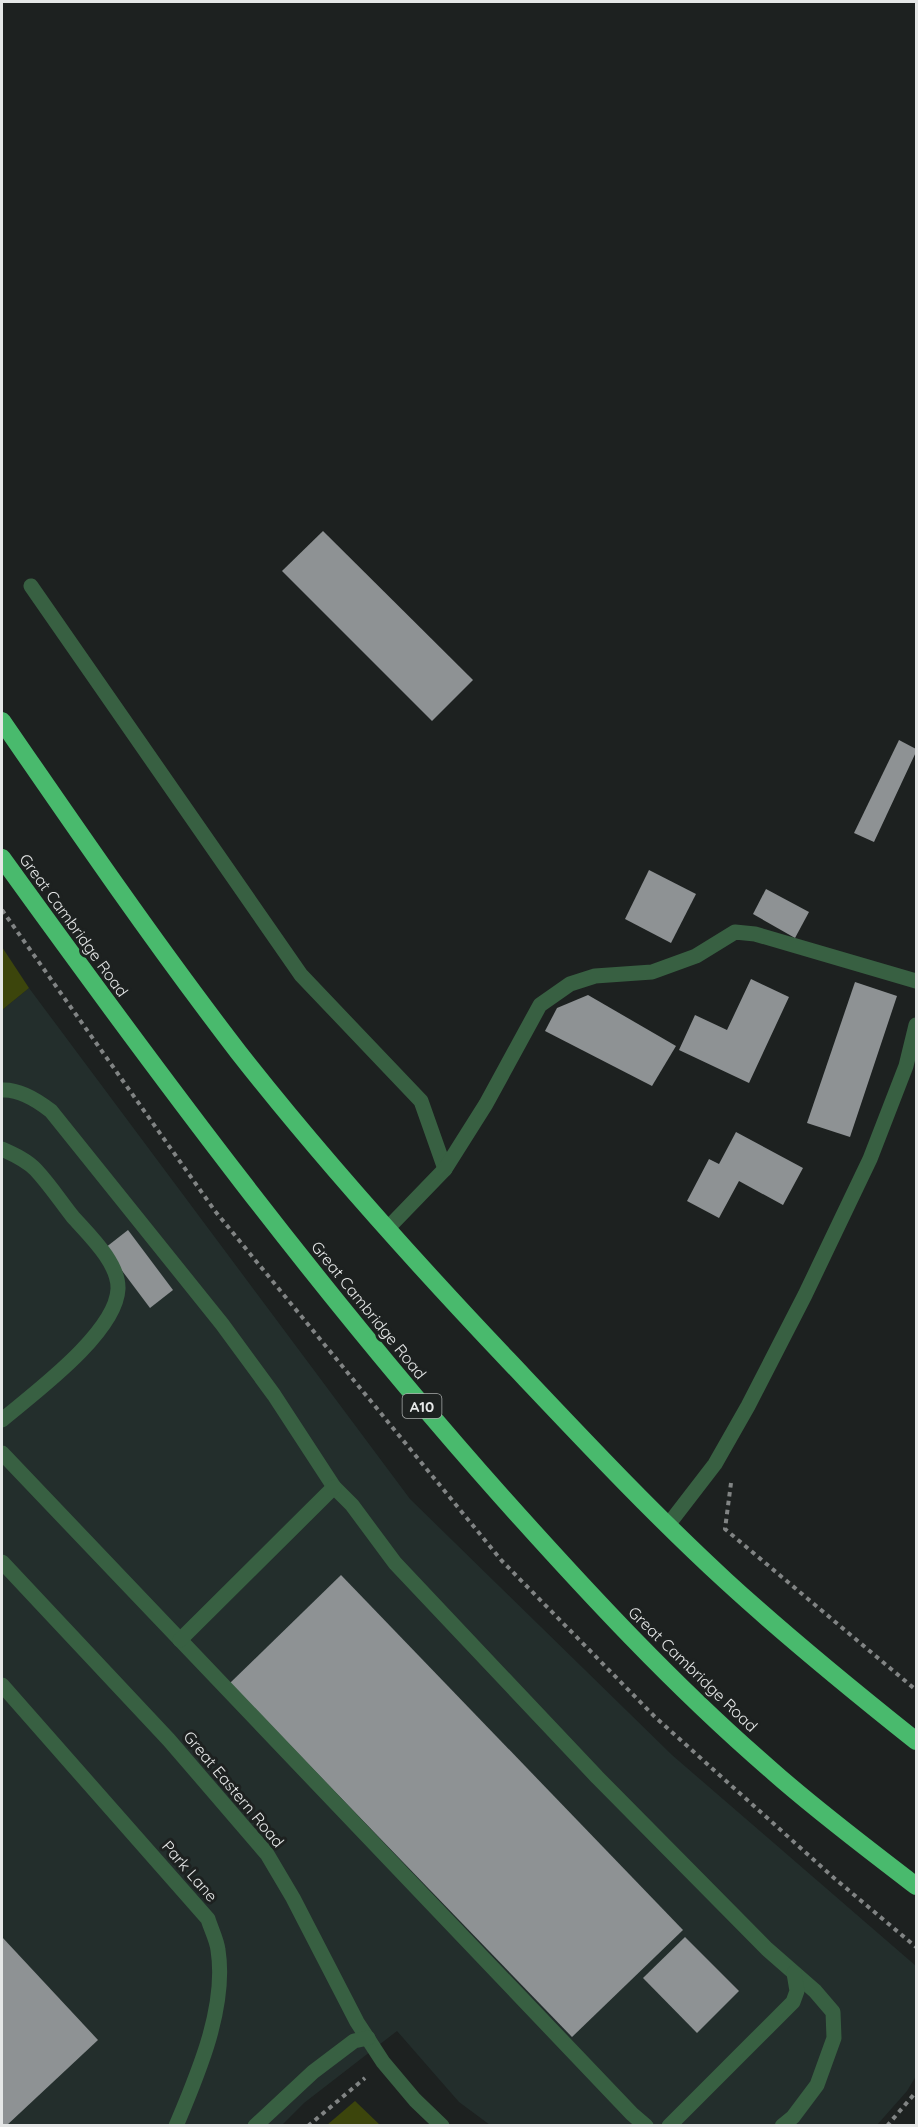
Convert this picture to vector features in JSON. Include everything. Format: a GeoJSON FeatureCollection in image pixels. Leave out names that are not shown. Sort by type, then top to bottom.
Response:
{"type":"FeatureCollection","features":[{"type":"Feature","properties":{"kind":"highway"},"geometry":{"type":"LineString","coordinates":[[2,722],[174,968],[270,1091],[387,1229],[475,1325],[668,1525],[777,1626],[916,1742]]}},
{"type":"Feature","properties":{"kind":"highway","name":"Great Cambridge Road"},"geometry":{"type":"LineString","coordinates":[[2,858],[220,1155],[310,1271],[390,1368],[559,1561],[706,1712],[803,1797],[916,1886]]}},
{"type":"Feature","properties":{"kind":"lane"},"geometry":{"type":"LineString","coordinates":[[31,586],[301,975],[421,1101],[445,1169]]}},
{"type":"Feature","properties":{"kind":"lane"},"geometry":{"type":"LineString","coordinates":[[387,1229],[445,1169],[486,1104],[540,1005],[570,984],[595,976],[652,972],[696,956],[735,932],[755,934],[916,981]]}},
{"type":"Feature","properties":{"kind":"lane"},"geometry":{"type":"LineString","coordinates":[[668,1525],[715,1464],[748,1406],[805,1294],[870,1159],[906,1066],[916,1025]]}},
{"type":"Feature","properties":{"kind":"lane"},"geometry":{"type":"LineString","coordinates":[[2,1090],[9,1090],[35,1099],[51,1112],[222,1324],[274,1395],[334,1487],[352,1505],[395,1563],[573,1751],[767,1949],[815,1991],[833,2012],[834,2038],[817,2085],[793,2117],[782,2126]]}},
{"type":"Feature","properties":{"kind":"lane"},"geometry":{"type":"LineString","coordinates":[[2,1149],[35,1169],[101,1248],[113,1269],[118,1289],[110,1314],[98,1333],[55,1375],[2,1420]]}},
{"type":"Feature","properties":{"kind":"lane"},"geometry":{"type":"LineString","coordinates":[[2,1453],[646,2126]]}},
{"type":"Feature","properties":{"kind":"lane"},"geometry":{"type":"LineString","coordinates":[[180,1640],[334,1487]]}},
{"type":"Feature","properties":{"kind":"lane","name":"Great Eastern Road"},"geometry":{"type":"LineString","coordinates":[[2,1562],[169,1740],[267,1854],[293,1898],[357,2022],[383,2062],[415,2100],[442,2126]]}},
{"type":"Feature","properties":{"kind":"lane","name":"Park Lane"},"geometry":{"type":"LineString","coordinates":[[2,1685],[208,1919],[218,1949],[220,1987],[202,2065],[176,2126]]}},
{"type":"Feature","properties":{"kind":"lane"},"geometry":{"type":"LineString","coordinates":[[669,2126],[793,2002],[797,1991],[794,1973]]}},
{"type":"Feature","properties":{"kind":"lane"},"geometry":{"type":"LineString","coordinates":[[255,2126],[313,2072],[354,2041],[368,2038]]}},
{"type":"Feature","properties":{"kind":"path"},"geometry":{"type":"LineString","coordinates":[[731,1483],[726,1529],[916,1690]]}},
{"type":"Feature","properties":{"kind":"path"},"geometry":{"type":"LineString","coordinates":[[308,2126],[365,2078]]}},
{"type":"Feature","properties":{"kind":"path"},"geometry":{"type":"LineString","coordinates":[[887,2126],[916,2092]]}},
{"type":"Feature","properties":{"kind":"shaded area"},"geometry":{"type":"Polygon","coordinates":[[[29,988],[410,1499],[672,1755],[916,1966],[916,2076],[907,2091],[877,2125],[490,2125],[459,2102],[397,2031],[304,2103],[282,2125],[2,2126],[2,1010],[29,988]]]}},
{"type":"Feature","properties":{"kind":"green space"},"geometry":{"type":"Polygon","coordinates":[[[2,947],[29,988],[2,1010],[2,947]]]}},
{"type":"Feature","properties":{"kind":"green space"},"geometry":{"type":"Polygon","coordinates":[[[355,2101],[380,2125],[327,2125],[355,2101]]]}},
{"type":"Feature","properties":{"kind":"building"},"geometry":{"type":"Polygon","coordinates":[[[323,531],[473,680],[432,721],[282,571],[323,531]]]}},
{"type":"Feature","properties":{"kind":"building"},"geometry":{"type":"Polygon","coordinates":[[[899,740],[916,749],[916,752],[874,842],[854,833],[899,740]]]}},
{"type":"Feature","properties":{"kind":"building"},"geometry":{"type":"Polygon","coordinates":[[[649,870],[696,894],[671,943],[625,919],[649,870]]]}},
{"type":"Feature","properties":{"kind":"building"},"geometry":{"type":"Polygon","coordinates":[[[766,889],[809,912],[795,938],[753,914],[766,889]]]}},
{"type":"Feature","properties":{"kind":"building"},"geometry":{"type":"Polygon","coordinates":[[[751,979],[789,997],[749,1083],[679,1050],[695,1015],[727,1030],[751,979]]]}},
{"type":"Feature","properties":{"kind":"building"},"geometry":{"type":"Polygon","coordinates":[[[855,982],[897,996],[850,1137],[807,1123],[855,982]]]}},
{"type":"Feature","properties":{"kind":"building"},"geometry":{"type":"Polygon","coordinates":[[[588,995],[676,1046],[652,1086],[545,1031],[557,1008],[588,995]]]}},
{"type":"Feature","properties":{"kind":"building"},"geometry":{"type":"Polygon","coordinates":[[[736,1132],[803,1168],[783,1205],[739,1181],[719,1218],[687,1201],[709,1159],[719,1164],[736,1132]]]}},
{"type":"Feature","properties":{"kind":"building"},"geometry":{"type":"Polygon","coordinates":[[[128,1230],[173,1290],[150,1308],[105,1248],[128,1230]]]}},
{"type":"Feature","properties":{"kind":"building"},"geometry":{"type":"Polygon","coordinates":[[[341,1575],[683,1930],[572,2037],[230,1683],[341,1575]]]}},
{"type":"Feature","properties":{"kind":"building"},"geometry":{"type":"Polygon","coordinates":[[[2,1937],[98,2040],[6,2126],[2,2126],[2,1937]]]}},
{"type":"Feature","properties":{"kind":"building"},"geometry":{"type":"Polygon","coordinates":[[[685,1937],[739,1991],[697,2033],[643,1978],[685,1937]]]}}]}
